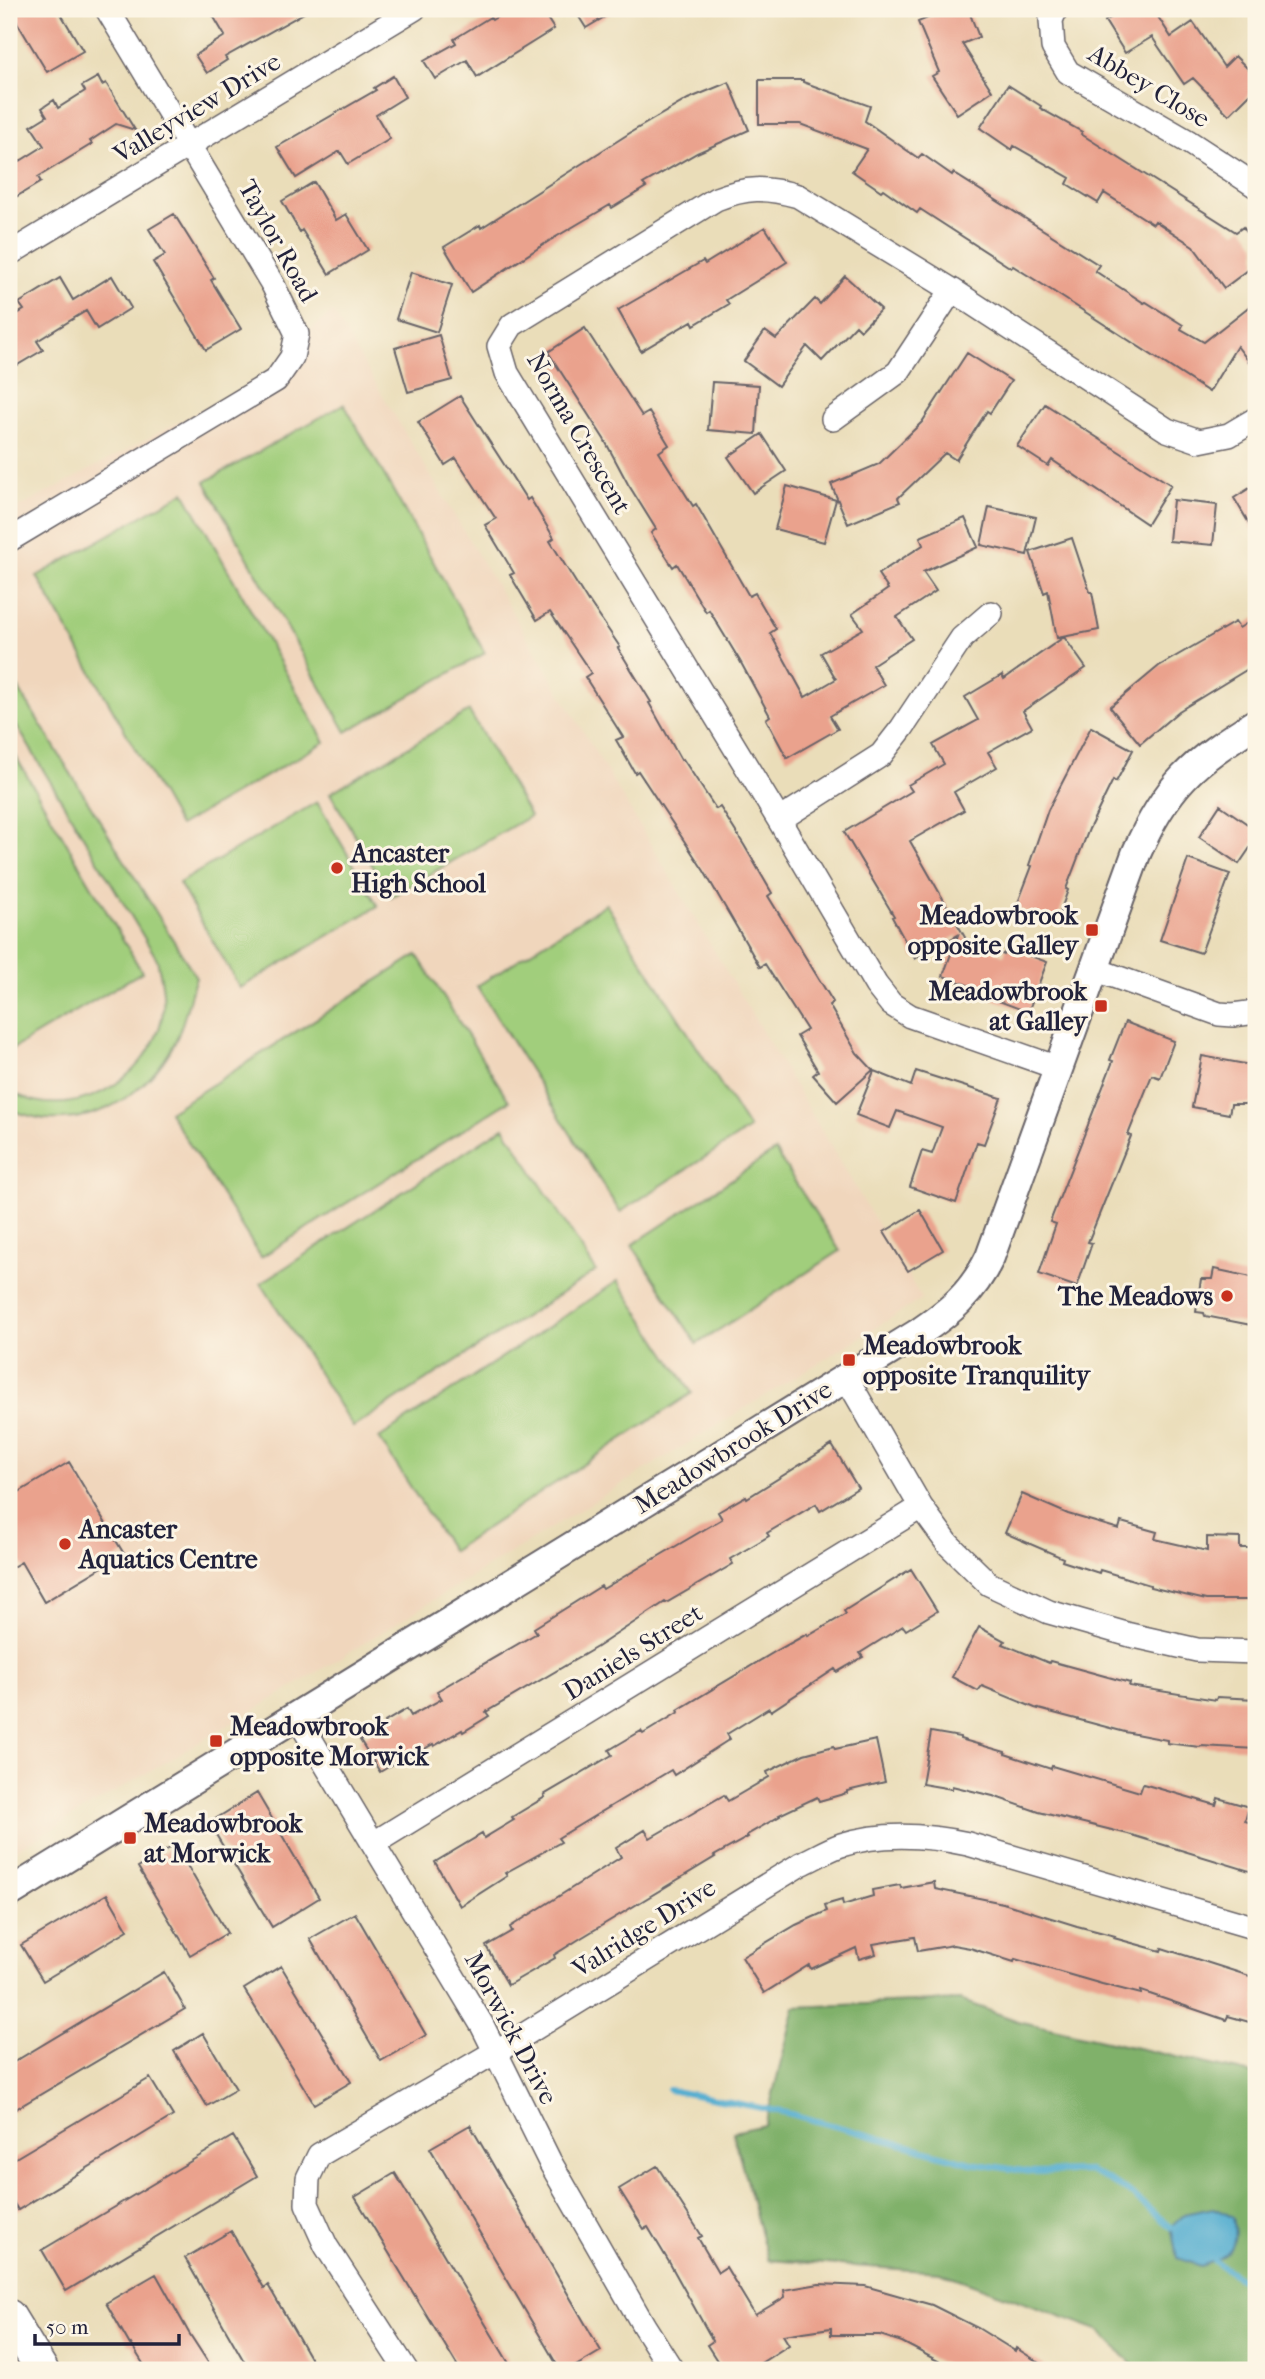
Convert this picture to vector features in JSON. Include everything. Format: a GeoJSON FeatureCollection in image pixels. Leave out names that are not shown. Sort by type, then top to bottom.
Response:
{"type":"FeatureCollection","features":[{"type":"Feature","properties":{"kind":"main road"},"geometry":{"type":"LineString","coordinates":[[9,2316],[42,2370]]}},
{"type":"Feature","properties":{"kind":"street","name":"Taylor Road"},"geometry":{"type":"LineString","coordinates":[[9,540],[276,380],[292,357],[297,334],[273,285],[107,9]]}},
{"type":"Feature","properties":{"kind":"street","name":"Valleyview Drive"},"geometry":{"type":"LineString","coordinates":[[9,254],[414,9]]}},
{"type":"Feature","properties":{"kind":"street","name":"Abbey Close"},"geometry":{"type":"LineString","coordinates":[[1056,9],[1051,20],[1053,47],[1068,72],[1187,141],[1256,186]]}},
{"type":"Feature","properties":{"kind":"street","name":"Norma Crescent"},"geometry":{"type":"LineString","coordinates":[[1058,1068],[910,1016],[891,1004],[876,985],[779,820],[507,373],[499,346],[512,325],[716,199],[752,188],[777,190],[797,196],[952,290],[1167,430],[1199,441],[1229,435],[1256,419]]}},
{"type":"Feature","properties":{"kind":"street"},"geometry":{"type":"LineString","coordinates":[[833,419],[898,372],[952,290]]}},
{"type":"Feature","properties":{"kind":"street"},"geometry":{"type":"LineString","coordinates":[[779,820],[881,755],[902,729],[962,638],[991,612]]}},
{"type":"Feature","properties":{"kind":"street","name":"Meadowbrook Drive"},"geometry":{"type":"LineString","coordinates":[[9,1893],[941,1318],[973,1288],[990,1256],[1147,827],[1165,797],[1198,762],[1256,723]]}},
{"type":"Feature","properties":{"kind":"street"},"geometry":{"type":"LineString","coordinates":[[1094,969],[1219,1013],[1256,1012]]}},
{"type":"Feature","properties":{"kind":"street"},"geometry":{"type":"LineString","coordinates":[[846,1377],[921,1507],[948,1544],[989,1584],[1036,1607],[1176,1646],[1214,1652],[1256,1652]]}},
{"type":"Feature","properties":{"kind":"street","name":"Daniels Street"},"geometry":{"type":"LineString","coordinates":[[374,1843],[921,1507]]}},
{"type":"Feature","properties":{"kind":"street","name":"Morwick Drive"},"geometry":{"type":"LineString","coordinates":[[296,1715],[496,2051],[550,2162],[672,2370]]}},
{"type":"Feature","properties":{"kind":"street","name":"Valridge Drive"},"geometry":{"type":"LineString","coordinates":[[406,2370],[326,2246],[307,2204],[308,2178],[319,2155],[496,2051],[801,1864],[841,1845],[873,1839],[917,1836],[968,1844],[1256,1928]]}},
{"type":"Feature","properties":{"kind":"shaded area","name":"Ancaster High School"},"geometry":{"type":"Polygon","coordinates":[[[333,312],[922,1299],[288,1690],[9,1854],[9,513],[298,358],[311,329],[333,312]]]}},
{"type":"Feature","properties":{"kind":"green space"},"geometry":{"type":"Polygon","coordinates":[[[344,404],[485,653],[346,732],[205,482],[344,404]]]}},
{"type":"Feature","properties":{"kind":"green space"},"geometry":{"type":"Polygon","coordinates":[[[184,492],[325,742],[179,826],[37,576],[184,492]]]}},
{"type":"Feature","properties":{"kind":"green space"},"geometry":{"type":"Polygon","coordinates":[[[9,673],[196,977],[178,1037],[164,1061],[151,1076],[121,1101],[86,1116],[66,1119],[41,1118],[9,1110],[9,1090],[32,1100],[56,1103],[79,1100],[102,1092],[123,1079],[141,1061],[154,1041],[162,1018],[162,988],[157,959],[9,713],[9,673]]]}},
{"type":"Feature","properties":{"kind":"green space"},"geometry":{"type":"Polygon","coordinates":[[[469,711],[530,816],[391,897],[330,793],[469,711]]]}},
{"type":"Feature","properties":{"kind":"green space"},"geometry":{"type":"Polygon","coordinates":[[[9,745],[142,972],[9,1051],[9,745]]]}},
{"type":"Feature","properties":{"kind":"green space"},"geometry":{"type":"Polygon","coordinates":[[[317,802],[378,906],[240,988],[179,883],[317,802]]]}},
{"type":"Feature","properties":{"kind":"green space"},"geometry":{"type":"Polygon","coordinates":[[[606,904],[749,1129],[620,1212],[477,986],[606,904]]]}},
{"type":"Feature","properties":{"kind":"green space"},"geometry":{"type":"Polygon","coordinates":[[[417,955],[509,1101],[261,1257],[169,1112],[417,955]]]}},
{"type":"Feature","properties":{"kind":"green space"},"geometry":{"type":"Polygon","coordinates":[[[504,1127],[596,1271],[353,1427],[261,1283],[504,1127]]]}},
{"type":"Feature","properties":{"kind":"green space"},"geometry":{"type":"Polygon","coordinates":[[[775,1151],[840,1251],[697,1344],[632,1245],[775,1151]]]}},
{"type":"Feature","properties":{"kind":"green space"},"geometry":{"type":"Polygon","coordinates":[[[618,1281],[692,1393],[452,1551],[379,1438],[618,1281]]]}},
{"type":"Feature","properties":{"kind":"green space"},"geometry":{"type":"Polygon","coordinates":[[[960,2000],[1018,2021],[1256,2075],[1256,2370],[1137,2370],[1101,2331],[940,2272],[768,2260],[733,2132],[765,2125],[795,2007],[960,2000]]]}},
{"type":"Feature","properties":{"kind":"water"},"geometry":{"type":"Polygon","coordinates":[[[1213,2208],[1233,2217],[1235,2236],[1230,2249],[1219,2258],[1201,2266],[1177,2258],[1171,2227],[1185,2214],[1213,2208]]]}},
{"type":"Feature","properties":{"kind":"building"},"geometry":{"type":"Polygon","coordinates":[[[9,9],[58,9],[83,51],[47,72],[9,9]]]}},
{"type":"Feature","properties":{"kind":"building"},"geometry":{"type":"Polygon","coordinates":[[[221,9],[311,9],[225,57],[227,60],[207,73],[195,55],[225,36],[212,14],[221,9]]]}},
{"type":"Feature","properties":{"kind":"building"},"geometry":{"type":"Polygon","coordinates":[[[510,9],[541,9],[554,29],[477,77],[467,60],[435,79],[424,61],[456,43],[454,39],[490,17],[492,20],[510,9]]]}},
{"type":"Feature","properties":{"kind":"building"},"geometry":{"type":"Polygon","coordinates":[[[574,9],[618,9],[586,28],[574,9]]]}},
{"type":"Feature","properties":{"kind":"building"},"geometry":{"type":"Polygon","coordinates":[[[949,9],[968,9],[979,37],[962,44],[992,91],[957,114],[932,76],[939,72],[918,22],[949,9]]]}},
{"type":"Feature","properties":{"kind":"building"},"geometry":{"type":"Polygon","coordinates":[[[1126,9],[1153,9],[1171,37],[1193,22],[1224,67],[1235,56],[1256,77],[1256,88],[1229,115],[1193,78],[1184,84],[1152,37],[1125,53],[1105,21],[1126,9]]]}},
{"type":"Feature","properties":{"kind":"building"},"geometry":{"type":"Polygon","coordinates":[[[393,76],[405,97],[376,115],[390,139],[348,164],[340,151],[296,178],[277,147],[376,90],[374,88],[393,76]]]}},
{"type":"Feature","properties":{"kind":"building"},"geometry":{"type":"Polygon","coordinates":[[[98,77],[102,85],[106,83],[135,130],[116,124],[90,141],[92,144],[38,177],[41,182],[9,201],[9,168],[44,146],[31,126],[47,116],[42,108],[54,100],[58,108],[85,91],[82,86],[98,77]]]}},
{"type":"Feature","properties":{"kind":"building"},"geometry":{"type":"Polygon","coordinates":[[[759,80],[803,80],[870,106],[865,121],[918,158],[922,154],[1099,265],[1095,271],[1183,325],[1181,329],[1204,342],[1256,301],[1256,371],[1237,346],[1209,392],[1013,266],[1011,268],[920,209],[917,213],[852,171],[867,149],[800,124],[759,124],[759,80]]]}},
{"type":"Feature","properties":{"kind":"building"},"geometry":{"type":"Polygon","coordinates":[[[729,82],[749,130],[697,153],[643,184],[646,187],[549,241],[471,292],[444,247],[480,225],[481,228],[688,99],[729,82]]]}},
{"type":"Feature","properties":{"kind":"building"},"geometry":{"type":"Polygon","coordinates":[[[1008,85],[1236,232],[1243,227],[1256,245],[1256,264],[1224,288],[1193,246],[1155,221],[1153,224],[1104,193],[1098,203],[1067,184],[1070,178],[1014,146],[1012,150],[980,128],[1008,85]]]}},
{"type":"Feature","properties":{"kind":"building"},"geometry":{"type":"Polygon","coordinates":[[[314,182],[336,220],[346,214],[368,250],[329,274],[282,201],[314,182]]]}},
{"type":"Feature","properties":{"kind":"building"},"geometry":{"type":"Polygon","coordinates":[[[174,214],[214,278],[211,280],[241,329],[206,350],[153,262],[165,255],[149,229],[174,214]]]}},
{"type":"Feature","properties":{"kind":"building"},"geometry":{"type":"Polygon","coordinates":[[[765,227],[787,262],[726,300],[729,304],[694,325],[692,321],[641,351],[618,310],[703,261],[705,264],[765,227]]]}},
{"type":"Feature","properties":{"kind":"building"},"geometry":{"type":"Polygon","coordinates":[[[411,272],[452,285],[437,332],[396,319],[411,272]]]}},
{"type":"Feature","properties":{"kind":"building"},"geometry":{"type":"Polygon","coordinates":[[[112,276],[131,308],[97,329],[86,311],[37,341],[43,350],[9,370],[9,319],[24,310],[19,303],[60,278],[73,300],[112,276]]]}},
{"type":"Feature","properties":{"kind":"building"},"geometry":{"type":"Polygon","coordinates":[[[845,276],[881,309],[861,330],[856,325],[822,361],[807,346],[778,386],[744,361],[765,331],[776,339],[815,299],[820,304],[845,276]]]}},
{"type":"Feature","properties":{"kind":"building"},"geometry":{"type":"Polygon","coordinates":[[[585,328],[642,416],[649,412],[669,445],[659,452],[693,506],[696,504],[749,596],[755,593],[776,629],[770,633],[805,697],[836,679],[821,653],[863,629],[852,614],[888,589],[878,574],[923,545],[920,537],[965,518],[978,547],[923,572],[936,591],[897,617],[912,639],[872,665],[884,685],[830,716],[838,729],[787,758],[766,719],[770,716],[740,661],[709,610],[706,612],[677,564],[673,567],[651,533],[656,529],[604,439],[548,352],[585,328]]]}},
{"type":"Feature","properties":{"kind":"building"},"geometry":{"type":"Polygon","coordinates":[[[439,335],[452,380],[408,392],[395,348],[439,335]]]}},
{"type":"Feature","properties":{"kind":"building"},"geometry":{"type":"Polygon","coordinates":[[[967,353],[1011,381],[990,413],[987,411],[956,460],[945,453],[898,498],[900,502],[848,524],[831,484],[879,464],[922,422],[967,353]]]}},
{"type":"Feature","properties":{"kind":"building"},"geometry":{"type":"Polygon","coordinates":[[[712,382],[759,385],[756,434],[708,430],[712,382]]]}},
{"type":"Feature","properties":{"kind":"building"},"geometry":{"type":"Polygon","coordinates":[[[460,396],[527,500],[530,498],[554,538],[550,541],[620,647],[618,648],[651,702],[649,703],[681,760],[683,759],[716,809],[720,807],[744,845],[772,893],[768,896],[833,1002],[829,1005],[857,1053],[873,1070],[837,1102],[813,1075],[818,1071],[797,1036],[807,1030],[765,964],[760,967],[704,871],[638,771],[635,773],[616,740],[623,737],[585,677],[591,673],[550,612],[537,620],[510,575],[514,573],[485,525],[496,519],[456,458],[445,465],[418,422],[460,396]]]}},
{"type":"Feature","properties":{"kind":"building"},"geometry":{"type":"Polygon","coordinates":[[[1045,404],[1171,485],[1147,524],[1052,460],[1048,466],[1017,446],[1045,404]]]}},
{"type":"Feature","properties":{"kind":"building"},"geometry":{"type":"Polygon","coordinates":[[[762,434],[786,471],[753,493],[728,457],[762,434]]]}},
{"type":"Feature","properties":{"kind":"building"},"geometry":{"type":"Polygon","coordinates":[[[1256,484],[1256,535],[1234,498],[1256,484]]]}},
{"type":"Feature","properties":{"kind":"building"},"geometry":{"type":"Polygon","coordinates":[[[787,486],[836,500],[824,542],[775,529],[787,486]]]}},
{"type":"Feature","properties":{"kind":"building"},"geometry":{"type":"Polygon","coordinates":[[[1173,500],[1217,505],[1213,545],[1169,541],[1173,500]]]}},
{"type":"Feature","properties":{"kind":"building"},"geometry":{"type":"Polygon","coordinates":[[[989,507],[1036,517],[1027,555],[981,545],[989,507]]]}},
{"type":"Feature","properties":{"kind":"building"},"geometry":{"type":"Polygon","coordinates":[[[1072,538],[1092,592],[1099,630],[1057,638],[1048,591],[1044,593],[1030,552],[1072,538]]]}},
{"type":"Feature","properties":{"kind":"building"},"geometry":{"type":"Polygon","coordinates":[[[1256,618],[1256,664],[1179,711],[1140,744],[1110,707],[1159,666],[1235,622],[1239,628],[1256,618]]]}},
{"type":"Feature","properties":{"kind":"building"},"geometry":{"type":"Polygon","coordinates":[[[1064,637],[1086,668],[1023,711],[1032,727],[988,752],[997,767],[954,792],[964,810],[910,841],[967,941],[1004,955],[1006,947],[1047,962],[1028,1012],[988,997],[989,993],[943,976],[958,935],[915,959],[892,917],[894,916],[844,832],[912,791],[908,785],[944,764],[933,745],[978,720],[965,697],[1002,675],[1004,679],[1064,637]]]}},
{"type":"Feature","properties":{"kind":"building"},"geometry":{"type":"Polygon","coordinates":[[[1091,727],[1133,750],[1116,782],[1113,780],[1089,829],[1056,923],[1016,908],[1032,866],[1029,865],[1048,810],[1091,727]]]}},
{"type":"Feature","properties":{"kind":"building"},"geometry":{"type":"Polygon","coordinates":[[[1220,805],[1256,830],[1256,839],[1239,864],[1199,837],[1220,805]]]}},
{"type":"Feature","properties":{"kind":"building"},"geometry":{"type":"Polygon","coordinates":[[[1188,859],[1230,874],[1201,953],[1160,940],[1188,859]]]}},
{"type":"Feature","properties":{"kind":"building"},"geometry":{"type":"Polygon","coordinates":[[[1125,1022],[1174,1041],[1160,1078],[1152,1075],[1128,1135],[1131,1136],[1088,1242],[1092,1243],[1077,1287],[1039,1274],[1056,1224],[1050,1222],[1113,1061],[1110,1060],[1125,1022]]]}},
{"type":"Feature","properties":{"kind":"building"},"geometry":{"type":"Polygon","coordinates":[[[1202,1056],[1256,1066],[1256,1104],[1231,1104],[1229,1114],[1192,1107],[1202,1056]]]}},
{"type":"Feature","properties":{"kind":"building"},"geometry":{"type":"Polygon","coordinates":[[[874,1071],[911,1086],[916,1071],[1001,1098],[984,1144],[977,1142],[956,1203],[910,1187],[922,1151],[932,1154],[942,1127],[897,1111],[890,1128],[856,1115],[874,1071]]]}},
{"type":"Feature","properties":{"kind":"building"},"geometry":{"type":"Polygon","coordinates":[[[920,1210],[943,1250],[908,1271],[884,1232],[920,1210]]]}},
{"type":"Feature","properties":{"kind":"building","name":"The Meadows"},"geometry":{"type":"Polygon","coordinates":[[[1214,1269],[1256,1278],[1256,1326],[1196,1312],[1201,1279],[1212,1279],[1214,1269]]]}},
{"type":"Feature","properties":{"kind":"building"},"geometry":{"type":"Polygon","coordinates":[[[832,1445],[858,1488],[820,1511],[816,1504],[767,1533],[769,1536],[730,1559],[733,1564],[665,1602],[597,1647],[486,1712],[489,1716],[463,1732],[462,1730],[434,1746],[433,1744],[406,1760],[405,1757],[380,1772],[360,1740],[407,1709],[411,1716],[442,1699],[437,1691],[537,1633],[534,1628],[601,1586],[603,1589],[722,1519],[718,1512],[746,1496],[747,1498],[832,1445]]]}},
{"type":"Feature","properties":{"kind":"building"},"geometry":{"type":"Polygon","coordinates":[[[69,1462],[124,1554],[44,1602],[21,1562],[9,1569],[9,1498],[69,1462]]]}},
{"type":"Feature","properties":{"kind":"building"},"geometry":{"type":"Polygon","coordinates":[[[1022,1494],[1068,1514],[1119,1529],[1121,1522],[1157,1532],[1155,1539],[1207,1551],[1207,1537],[1240,1538],[1240,1548],[1256,1548],[1256,1600],[1206,1600],[1062,1561],[1063,1558],[1005,1533],[1022,1494]]]}},
{"type":"Feature","properties":{"kind":"building"},"geometry":{"type":"Polygon","coordinates":[[[911,1569],[937,1611],[906,1630],[903,1626],[860,1653],[863,1657],[837,1672],[835,1669],[771,1711],[769,1708],[727,1734],[730,1739],[674,1775],[671,1770],[558,1838],[561,1842],[505,1873],[507,1876],[460,1906],[435,1862],[482,1834],[484,1838],[514,1820],[512,1817],[545,1797],[544,1795],[612,1755],[609,1750],[641,1731],[643,1734],[776,1651],[846,1614],[844,1611],[911,1569]]]}},
{"type":"Feature","properties":{"kind":"building"},"geometry":{"type":"Polygon","coordinates":[[[979,1627],[1005,1641],[1003,1644],[1049,1663],[1050,1661],[1130,1683],[1129,1686],[1216,1700],[1217,1697],[1256,1699],[1256,1749],[1167,1743],[1167,1740],[1125,1732],[1035,1708],[982,1686],[978,1691],[952,1677],[979,1627]]]}},
{"type":"Feature","properties":{"kind":"building"},"geometry":{"type":"Polygon","coordinates":[[[931,1732],[960,1737],[1051,1769],[1052,1766],[1140,1792],[1143,1784],[1216,1805],[1218,1798],[1249,1807],[1245,1821],[1256,1824],[1256,1873],[1128,1834],[1039,1812],[993,1796],[952,1786],[952,1789],[922,1784],[931,1732]]]}},
{"type":"Feature","properties":{"kind":"building"},"geometry":{"type":"Polygon","coordinates":[[[876,1740],[885,1782],[819,1801],[817,1797],[779,1815],[747,1835],[748,1837],[508,1985],[486,1946],[512,1931],[510,1927],[621,1857],[616,1848],[645,1830],[650,1838],[724,1795],[728,1801],[769,1777],[767,1772],[804,1754],[834,1746],[835,1749],[876,1740]]]}},
{"type":"Feature","properties":{"kind":"building"},"geometry":{"type":"Polygon","coordinates":[[[257,1793],[319,1898],[272,1927],[209,1823],[257,1793]]]}},
{"type":"Feature","properties":{"kind":"building"},"geometry":{"type":"Polygon","coordinates":[[[175,1845],[227,1933],[190,1955],[138,1867],[175,1845]]]}},
{"type":"Feature","properties":{"kind":"building"},"geometry":{"type":"Polygon","coordinates":[[[934,1882],[935,1889],[1003,1903],[1256,1978],[1256,2024],[1228,2016],[1226,2020],[1141,1991],[1141,1994],[970,1948],[953,1945],[918,1951],[915,1937],[873,1944],[876,1954],[859,1959],[856,1948],[811,1969],[809,1965],[764,1993],[742,1957],[796,1925],[827,1911],[825,1905],[842,1900],[843,1905],[873,1896],[872,1890],[934,1882]]]}},
{"type":"Feature","properties":{"kind":"building"},"geometry":{"type":"Polygon","coordinates":[[[107,1894],[128,1930],[43,1981],[21,1945],[107,1894]]]}},
{"type":"Feature","properties":{"kind":"building"},"geometry":{"type":"Polygon","coordinates":[[[355,1913],[426,2035],[381,2061],[310,1939],[355,1913]]]}},
{"type":"Feature","properties":{"kind":"building"},"geometry":{"type":"Polygon","coordinates":[[[281,1966],[351,2082],[314,2104],[244,1989],[281,1966]]]}},
{"type":"Feature","properties":{"kind":"building"},"geometry":{"type":"Polygon","coordinates":[[[164,1972],[185,2009],[9,2113],[9,2065],[164,1972]]]}},
{"type":"Feature","properties":{"kind":"building"},"geometry":{"type":"Polygon","coordinates":[[[203,2033],[236,2089],[207,2106],[174,2051],[203,2033]]]}},
{"type":"Feature","properties":{"kind":"building"},"geometry":{"type":"Polygon","coordinates":[[[150,2078],[173,2116],[18,2210],[9,2195],[9,2162],[150,2078]]]}},
{"type":"Feature","properties":{"kind":"building"},"geometry":{"type":"Polygon","coordinates":[[[470,2125],[601,2351],[569,2370],[560,2370],[430,2148],[470,2125]]]}},
{"type":"Feature","properties":{"kind":"building"},"geometry":{"type":"Polygon","coordinates":[[[233,2136],[257,2176],[66,2291],[42,2250],[233,2136]]]}},
{"type":"Feature","properties":{"kind":"building"},"geometry":{"type":"Polygon","coordinates":[[[657,2166],[702,2236],[698,2238],[718,2272],[726,2267],[755,2315],[785,2297],[784,2290],[819,2284],[865,2286],[932,2305],[978,2328],[1015,2351],[1016,2348],[1051,2370],[955,2370],[902,2342],[880,2335],[831,2335],[831,2328],[783,2335],[789,2345],[750,2370],[723,2370],[707,2345],[713,2341],[669,2262],[648,2227],[644,2229],[619,2189],[657,2166]]]}},
{"type":"Feature","properties":{"kind":"building"},"geometry":{"type":"Polygon","coordinates":[[[395,2173],[513,2370],[460,2370],[355,2197],[395,2173]]]}},
{"type":"Feature","properties":{"kind":"building"},"geometry":{"type":"Polygon","coordinates":[[[231,2231],[264,2288],[268,2285],[317,2370],[249,2370],[185,2258],[231,2231]]]}},
{"type":"Feature","properties":{"kind":"building"},"geometry":{"type":"Polygon","coordinates":[[[156,2274],[213,2370],[147,2370],[130,2345],[106,2303],[156,2274]]]}},
{"type":"Feature","properties":{"kind":"waterway"},"geometry":{"type":"LineString","coordinates":[[669,2090],[787,2113],[971,2163],[1031,2172],[1090,2171],[1126,2190],[1171,2227]]}},
{"type":"Feature","properties":{"kind":"waterway"},"geometry":{"type":"LineString","coordinates":[[1214,2261],[1256,2289]]}},
{"type":"Feature","properties":{"kind":"place","name":"Ancaster High School"},"geometry":{"type":"Point","coordinates":[337,868]}},
{"type":"Feature","properties":{"kind":"place","name":"Meadowbrook opposite Galley"},"geometry":{"type":"Point","coordinates":[1092,930]}},
{"type":"Feature","properties":{"kind":"place","name":"Meadowbrook at Galley"},"geometry":{"type":"Point","coordinates":[1101,1006]}},
{"type":"Feature","properties":{"kind":"place","name":"The Meadows"},"geometry":{"type":"Point","coordinates":[1227,1296]}},
{"type":"Feature","properties":{"kind":"place","name":"Meadowbrook opposite Tranquility"},"geometry":{"type":"Point","coordinates":[849,1360]}},
{"type":"Feature","properties":{"kind":"place","name":"Ancaster Aquatics Centre"},"geometry":{"type":"Point","coordinates":[65,1544]}},
{"type":"Feature","properties":{"kind":"place","name":"Meadowbrook opposite Morwick"},"geometry":{"type":"Point","coordinates":[216,1741]}},
{"type":"Feature","properties":{"kind":"place","name":"Meadowbrook at Morwick"},"geometry":{"type":"Point","coordinates":[130,1838]}}]}
